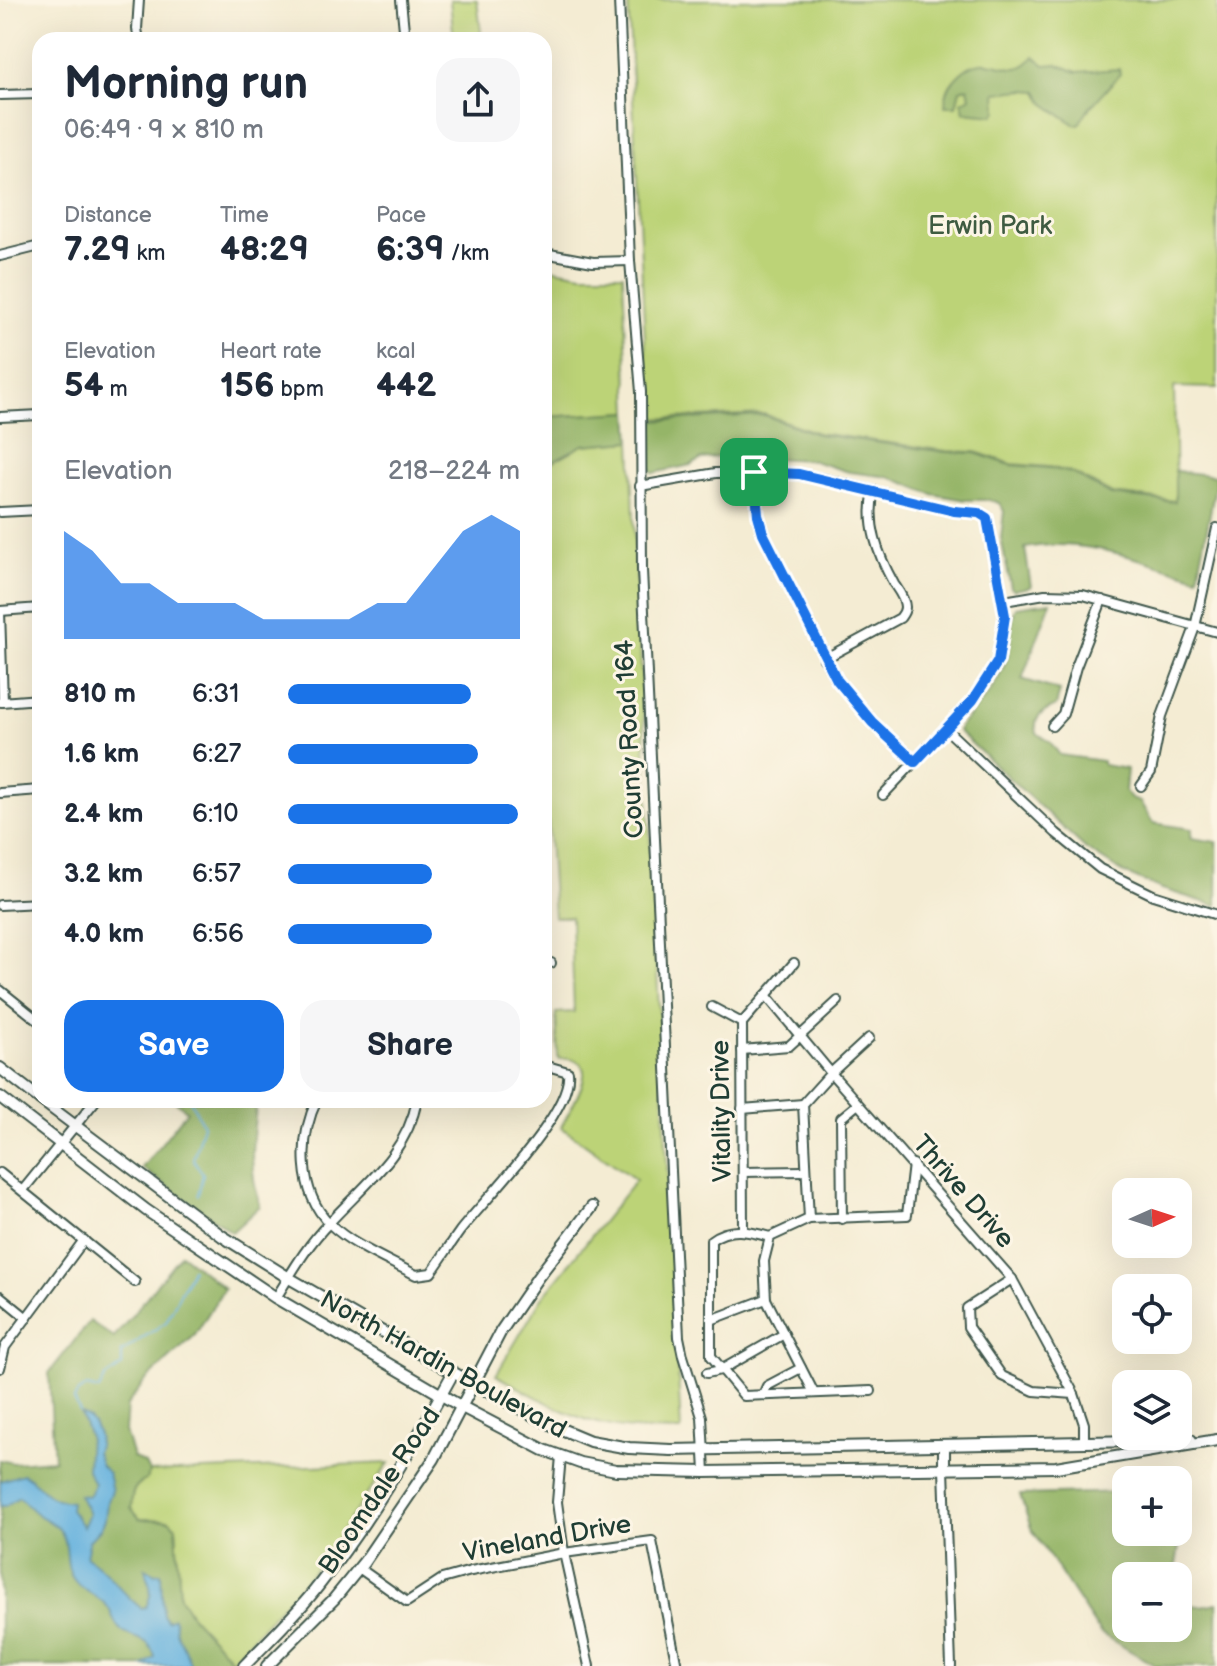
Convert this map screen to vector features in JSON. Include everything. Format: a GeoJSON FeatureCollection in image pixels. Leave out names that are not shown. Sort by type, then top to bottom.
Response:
{"type":"FeatureCollection","features":[{"type":"Feature","properties":{"kind":"street"},"geometry":{"type":"LineString","coordinates":[[138,32],[139,0]]}},
{"type":"Feature","properties":{"kind":"street"},"geometry":{"type":"LineString","coordinates":[[401,0],[404,32]]}},
{"type":"Feature","properties":{"kind":"street","name":"County Road 164"},"geometry":{"type":"LineString","coordinates":[[619,0],[630,261],[641,392],[642,585],[679,1337],[702,1417],[705,1472]]}},
{"type":"Feature","properties":{"kind":"street"},"geometry":{"type":"LineString","coordinates":[[0,95],[32,94]]}},
{"type":"Feature","properties":{"kind":"street"},"geometry":{"type":"LineString","coordinates":[[0,256],[32,248]]}},
{"type":"Feature","properties":{"kind":"street"},"geometry":{"type":"LineString","coordinates":[[552,254],[593,262],[630,261]]}},
{"type":"Feature","properties":{"kind":"street"},"geometry":{"type":"LineString","coordinates":[[0,417],[32,415]]}},
{"type":"Feature","properties":{"kind":"street"},"geometry":{"type":"LineString","coordinates":[[754,472],[763,533],[824,659],[849,697],[915,762]]}},
{"type":"Feature","properties":{"kind":"street"},"geometry":{"type":"LineString","coordinates":[[640,486],[716,473],[799,474],[954,511],[979,513],[987,518],[1004,601],[1003,638],[998,661],[973,700],[883,795]]}},
{"type":"Feature","properties":{"kind":"street"},"geometry":{"type":"LineString","coordinates":[[824,659],[900,618],[905,611],[905,603],[885,567],[874,537],[871,506],[874,491]]}},
{"type":"Feature","properties":{"kind":"street"},"geometry":{"type":"LineString","coordinates":[[0,512],[32,510]]}},
{"type":"Feature","properties":{"kind":"street"},"geometry":{"type":"LineString","coordinates":[[1141,786],[1151,772],[1162,716],[1195,627],[1217,528]]}},
{"type":"Feature","properties":{"kind":"street"},"geometry":{"type":"LineString","coordinates":[[1004,601],[1063,593],[1102,600],[1217,632]]}},
{"type":"Feature","properties":{"kind":"street"},"geometry":{"type":"LineString","coordinates":[[1052,726],[1063,714],[1076,667],[1102,600]]}},
{"type":"Feature","properties":{"kind":"street"},"geometry":{"type":"LineString","coordinates":[[32,609],[0,611],[2,702],[32,700]]}},
{"type":"Feature","properties":{"kind":"street"},"geometry":{"type":"LineString","coordinates":[[946,729],[1056,833],[1100,869],[1153,895],[1217,915]]}},
{"type":"Feature","properties":{"kind":"street"},"geometry":{"type":"LineString","coordinates":[[0,793],[32,791]]}},
{"type":"Feature","properties":{"kind":"street"},"geometry":{"type":"LineString","coordinates":[[0,905],[32,903]]}},
{"type":"Feature","properties":{"kind":"street","name":"Vitality Drive"},"geometry":{"type":"LineString","coordinates":[[743,1230],[742,1023],[794,963]]}},
{"type":"Feature","properties":{"kind":"street"},"geometry":{"type":"LineString","coordinates":[[0,990],[32,1016]]}},
{"type":"Feature","properties":{"kind":"street","name":"Thrive Drive"},"geometry":{"type":"LineString","coordinates":[[766,995],[1012,1279],[1074,1394],[1084,1424],[1084,1442]]}},
{"type":"Feature","properties":{"kind":"street"},"geometry":{"type":"LineString","coordinates":[[742,1050],[789,1046],[838,1001]]}},
{"type":"Feature","properties":{"kind":"street"},"geometry":{"type":"LineString","coordinates":[[712,1007],[742,1023]]}},
{"type":"Feature","properties":{"kind":"street"},"geometry":{"type":"LineString","coordinates":[[742,1109],[803,1104],[869,1038]]}},
{"type":"Feature","properties":{"kind":"street"},"geometry":{"type":"LineString","coordinates":[[313,1108],[307,1122],[305,1173],[313,1196],[329,1223],[350,1239],[390,1261],[416,1275],[424,1275],[431,1273],[460,1232],[544,1129],[565,1090],[568,1072],[552,1066]]}},
{"type":"Feature","properties":{"kind":"street","name":"North Hardin Boulevard"},"geometry":{"type":"LineString","coordinates":[[0,1068],[32,1094]]}},
{"type":"Feature","properties":{"kind":"street","name":"North Hardin Boulevard"},"geometry":{"type":"LineString","coordinates":[[0,1097],[146,1210],[276,1298],[462,1407],[580,1463],[616,1470],[705,1472],[1056,1467],[1217,1440]]}},
{"type":"Feature","properties":{"kind":"street"},"geometry":{"type":"LineString","coordinates":[[803,1104],[809,1219]]}},
{"type":"Feature","properties":{"kind":"street"},"geometry":{"type":"LineString","coordinates":[[842,1219],[841,1118],[858,1104]]}},
{"type":"Feature","properties":{"kind":"street","name":"North Hardin Boulevard"},"geometry":{"type":"LineString","coordinates":[[50,1108],[222,1236],[289,1278],[475,1385],[590,1441],[629,1448],[705,1449],[1217,1440]]}},
{"type":"Feature","properties":{"kind":"street"},"geometry":{"type":"LineString","coordinates":[[23,1190],[89,1108]]}},
{"type":"Feature","properties":{"kind":"street"},"geometry":{"type":"LineString","coordinates":[[276,1298],[309,1245],[385,1165],[404,1139],[415,1108]]}},
{"type":"Feature","properties":{"kind":"street"},"geometry":{"type":"LineString","coordinates":[[871,1391],[744,1396],[711,1356],[711,1240],[722,1232],[743,1230],[770,1237],[809,1219],[907,1215],[913,1164]]}},
{"type":"Feature","properties":{"kind":"street"},"geometry":{"type":"LineString","coordinates":[[743,1172],[805,1171]]}},
{"type":"Feature","properties":{"kind":"street"},"geometry":{"type":"LineString","coordinates":[[0,1173],[135,1282]]}},
{"type":"Feature","properties":{"kind":"street","name":"Bloomdale Road"},"geometry":{"type":"LineString","coordinates":[[267,1666],[334,1599],[359,1568],[434,1459],[501,1331],[592,1207]]}},
{"type":"Feature","properties":{"kind":"street"},"geometry":{"type":"LineString","coordinates":[[770,1237],[764,1261],[766,1299],[814,1393]]}},
{"type":"Feature","properties":{"kind":"street"},"geometry":{"type":"LineString","coordinates":[[0,1368],[5,1347],[84,1240]]}},
{"type":"Feature","properties":{"kind":"street"},"geometry":{"type":"LineString","coordinates":[[1012,1279],[967,1308],[968,1327],[1002,1376],[1034,1391],[1074,1394]]}},
{"type":"Feature","properties":{"kind":"street"},"geometry":{"type":"LineString","coordinates":[[0,1296],[27,1318]]}},
{"type":"Feature","properties":{"kind":"street"},"geometry":{"type":"LineString","coordinates":[[711,1320],[766,1299]]}},
{"type":"Feature","properties":{"kind":"street"},"geometry":{"type":"LineString","coordinates":[[707,1373],[721,1370],[784,1334]]}},
{"type":"Feature","properties":{"kind":"street"},"geometry":{"type":"LineString","coordinates":[[763,1395],[767,1386],[801,1368]]}},
{"type":"Feature","properties":{"kind":"street","name":"Bloomdale Road"},"geometry":{"type":"LineString","coordinates":[[244,1666],[318,1587],[370,1514],[453,1373]]}},
{"type":"Feature","properties":{"kind":"street"},"geometry":{"type":"LineString","coordinates":[[944,1445],[951,1666]]}},
{"type":"Feature","properties":{"kind":"street"},"geometry":{"type":"LineString","coordinates":[[561,1456],[557,1502],[564,1553],[589,1666]]}},
{"type":"Feature","properties":{"kind":"street","name":"Vineland Drive"},"geometry":{"type":"LineString","coordinates":[[359,1568],[407,1602],[442,1579],[564,1553],[652,1541],[677,1666]]}},
{"type":"Feature","properties":{"kind":"green space"},"geometry":{"type":"Polygon","coordinates":[[[450,0],[477,0],[481,32],[453,32],[450,0]]]}},
{"type":"Feature","properties":{"kind":"green space","name":"Erwin Park"},"geometry":{"type":"Polygon","coordinates":[[[628,0],[1217,0],[1217,388],[1174,387],[1176,501],[1112,494],[1073,473],[1050,467],[1012,464],[976,452],[947,451],[818,433],[764,414],[649,419],[628,0]]]}},
{"type":"Feature","properties":{"kind":"green space"},"geometry":{"type":"Polygon","coordinates":[[[1034,56],[1045,65],[1057,64],[1077,72],[1119,69],[1120,74],[1079,124],[1074,124],[1044,103],[1038,91],[996,93],[997,111],[994,115],[964,112],[962,102],[970,97],[968,87],[960,90],[956,106],[945,106],[951,84],[972,66],[991,63],[1017,68],[1034,56]]]}},
{"type":"Feature","properties":{"kind":"green space"},"geometry":{"type":"Polygon","coordinates":[[[552,268],[582,274],[623,274],[629,412],[552,417],[552,268]]]}},
{"type":"Feature","properties":{"kind":"green space"},"geometry":{"type":"Polygon","coordinates":[[[629,412],[631,441],[583,445],[552,462],[552,417],[629,412]]]}},
{"type":"Feature","properties":{"kind":"green space"},"geometry":{"type":"Polygon","coordinates":[[[764,415],[817,434],[946,452],[975,453],[1011,465],[1072,473],[1111,495],[1175,502],[1175,471],[1217,476],[1198,577],[1112,552],[1047,545],[1025,548],[1031,587],[1014,590],[1011,588],[1001,538],[1004,511],[999,503],[932,494],[890,477],[849,472],[810,460],[769,458],[756,452],[702,459],[691,465],[654,473],[647,467],[648,421],[764,415]]]}},
{"type":"Feature","properties":{"kind":"green space"},"geometry":{"type":"Polygon","coordinates":[[[631,441],[681,1431],[629,1429],[596,1423],[552,1405],[496,1375],[541,1299],[636,1180],[561,1127],[579,1094],[584,1072],[581,1065],[573,1060],[558,1059],[556,1013],[574,1012],[571,917],[554,917],[552,885],[552,462],[582,445],[631,441]]]}},
{"type":"Feature","properties":{"kind":"green space"},"geometry":{"type":"Polygon","coordinates":[[[1051,602],[1022,679],[1060,691],[1056,706],[1038,718],[1037,733],[1050,742],[1060,755],[1103,761],[1103,765],[1127,769],[1125,791],[1131,799],[1140,802],[1153,823],[1192,829],[1191,838],[1217,842],[1217,906],[1124,873],[1086,849],[958,731],[1001,673],[1009,651],[1016,607],[1051,602]]]}},
{"type":"Feature","properties":{"kind":"green space"},"geometry":{"type":"Polygon","coordinates":[[[183,1108],[256,1108],[252,1165],[260,1206],[232,1232],[142,1168],[187,1111],[183,1108]]]}},
{"type":"Feature","properties":{"kind":"green space"},"geometry":{"type":"Polygon","coordinates":[[[181,1254],[224,1288],[195,1335],[146,1380],[127,1405],[125,1432],[133,1457],[145,1464],[149,1472],[146,1480],[134,1491],[131,1508],[140,1519],[169,1520],[176,1527],[180,1597],[193,1618],[232,1660],[226,1666],[0,1666],[0,1460],[13,1463],[54,1460],[49,1373],[90,1321],[114,1338],[181,1254]]]}},
{"type":"Feature","properties":{"kind":"green space"},"geometry":{"type":"Polygon","coordinates":[[[389,1463],[316,1568],[232,1660],[193,1618],[180,1597],[176,1527],[169,1520],[140,1519],[131,1509],[134,1491],[149,1472],[389,1463]]]}},
{"type":"Feature","properties":{"kind":"green space"},"geometry":{"type":"Polygon","coordinates":[[[1112,1492],[1112,1546],[1179,1546],[1176,1562],[1112,1562],[1112,1640],[1100,1633],[1031,1528],[1020,1495],[1112,1492]]]}},
{"type":"Feature","properties":{"kind":"green space"},"geometry":{"type":"Polygon","coordinates":[[[1217,1603],[1217,1666],[1156,1666],[1115,1642],[1192,1642],[1192,1605],[1217,1603]]]}},
{"type":"Feature","properties":{"kind":"water"},"geometry":{"type":"Polygon","coordinates":[[[80,1413],[90,1420],[96,1430],[99,1441],[96,1452],[101,1466],[108,1473],[112,1491],[105,1520],[89,1541],[86,1557],[141,1608],[146,1607],[150,1594],[145,1568],[155,1574],[161,1573],[163,1615],[167,1621],[173,1618],[191,1666],[143,1666],[155,1657],[149,1645],[120,1629],[107,1606],[74,1580],[60,1530],[19,1497],[0,1506],[0,1481],[23,1474],[53,1497],[71,1502],[70,1509],[83,1527],[89,1514],[79,1495],[91,1493],[94,1483],[87,1470],[89,1437],[80,1413]]]}},
{"type":"Feature","properties":{"kind":"waterway"},"geometry":{"type":"LineString","coordinates":[[194,1108],[203,1125],[193,1159],[203,1174],[198,1195]]}},
{"type":"Feature","properties":{"kind":"waterway"},"geometry":{"type":"LineString","coordinates":[[80,1412],[74,1400],[78,1392],[87,1387],[99,1390],[106,1377],[122,1366],[122,1352],[166,1322],[192,1269]]}},
{"type":"Feature","properties":{"kind":"route"},"geometry":{"type":"LineString","coordinates":[[754,472],[781,472],[825,479],[954,511],[979,513],[987,518],[1004,601],[1003,638],[998,661],[973,700],[915,762],[849,697],[824,659],[763,533],[755,497],[754,472]]}}]}
